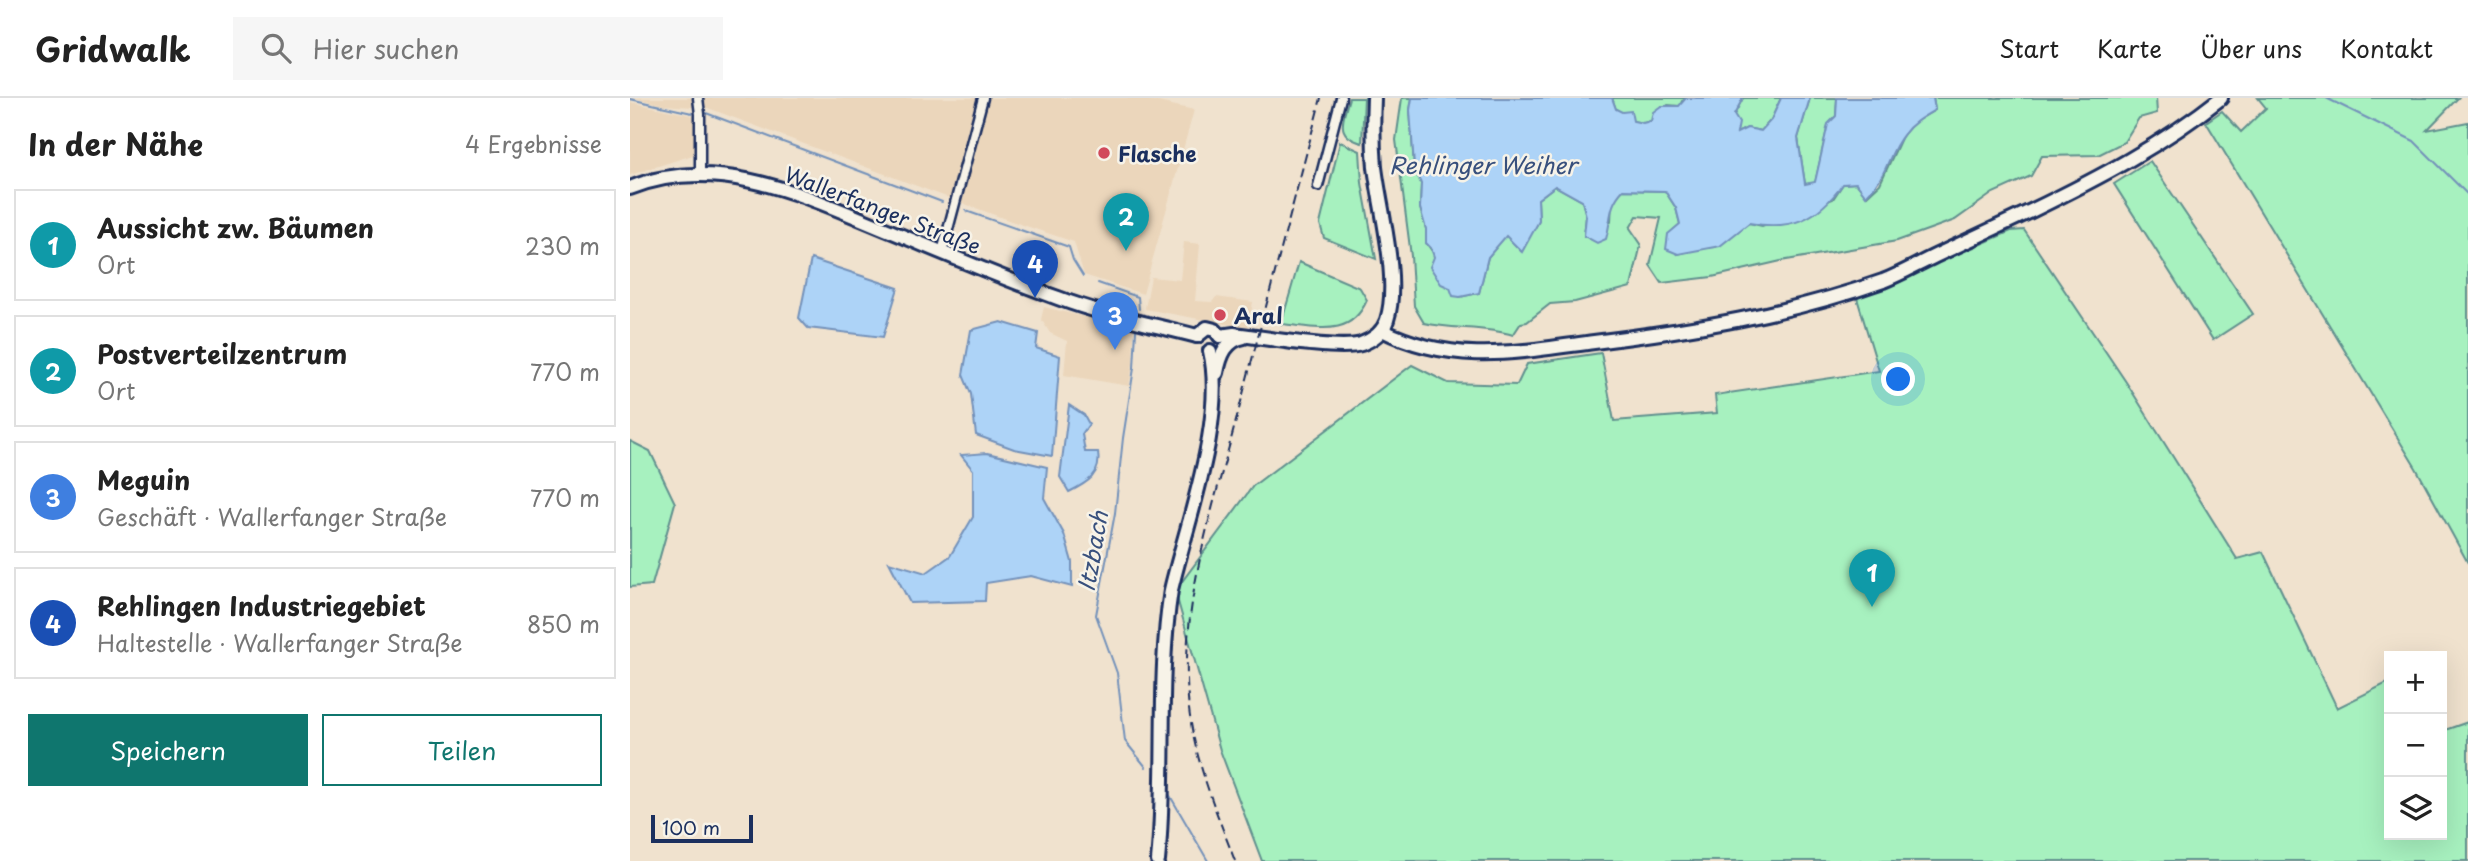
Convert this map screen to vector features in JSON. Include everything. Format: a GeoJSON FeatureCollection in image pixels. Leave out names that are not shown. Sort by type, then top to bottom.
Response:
{"type":"FeatureCollection","features":[{"type":"Feature","properties":{"kind":"main road"},"geometry":{"type":"LineString","coordinates":[[1220,337],[1234,334],[1352,346],[1374,338],[1382,330],[1387,321],[1390,289],[1388,248],[1375,169],[1374,98]]}},
{"type":"Feature","properties":{"kind":"main road"},"geometry":{"type":"LineString","coordinates":[[1382,330],[1435,350],[1467,354],[1513,353],[1728,323],[1837,294],[1884,280],[2104,176],[2162,142],[2221,98]]}},
{"type":"Feature","properties":{"kind":"main road","name":"Wallerfanger Straße"},"geometry":{"type":"LineString","coordinates":[[630,188],[658,180],[700,174],[745,179],[789,191],[1070,302],[1197,336]]}},
{"type":"Feature","properties":{"kind":"main road"},"geometry":{"type":"LineString","coordinates":[[1207,328],[1215,330],[1220,337],[1217,348],[1210,351],[1199,347],[1197,336],[1207,328]]}},
{"type":"Feature","properties":{"kind":"main road"},"geometry":{"type":"LineString","coordinates":[[1158,861],[1164,758],[1163,675],[1167,617],[1175,571],[1208,442],[1213,391],[1219,364],[1228,346],[1240,337],[1251,336]]}},
{"type":"Feature","properties":{"kind":"main road"},"geometry":{"type":"LineString","coordinates":[[1210,351],[1213,391]]}},
{"type":"Feature","properties":{"kind":"street"},"geometry":{"type":"LineString","coordinates":[[698,98],[701,114],[700,174]]}},
{"type":"Feature","properties":{"kind":"street"},"geometry":{"type":"LineString","coordinates":[[942,252],[983,98]]}},
{"type":"Feature","properties":{"kind":"street"},"geometry":{"type":"LineString","coordinates":[[1318,186],[1341,98]]}},
{"type":"Feature","properties":{"kind":"shaded area"},"geometry":{"type":"Polygon","coordinates":[[[635,98],[1140,98],[1194,110],[1143,294],[1084,275],[1074,242],[708,108],[663,105],[635,98]]]}},
{"type":"Feature","properties":{"kind":"shaded area"},"geometry":{"type":"Polygon","coordinates":[[[630,102],[695,116],[693,155],[630,175],[630,102]]]}},
{"type":"Feature","properties":{"kind":"shaded area"},"geometry":{"type":"Polygon","coordinates":[[[1184,242],[1200,244],[1195,301],[1212,302],[1216,297],[1253,302],[1248,328],[1145,309],[1151,277],[1180,280],[1184,242]]]}},
{"type":"Feature","properties":{"kind":"shaded area"},"geometry":{"type":"Polygon","coordinates":[[[1044,307],[1134,329],[1129,386],[1064,375],[1067,341],[1050,333],[1041,319],[1044,307]]]}},
{"type":"Feature","properties":{"kind":"green space"},"geometry":{"type":"Polygon","coordinates":[[[1349,98],[1364,98],[1362,143],[1347,136],[1344,131],[1343,120],[1349,98]]]}},
{"type":"Feature","properties":{"kind":"green space"},"geometry":{"type":"Polygon","coordinates":[[[1402,98],[1412,98],[1410,110],[1414,166],[1421,184],[1420,208],[1426,229],[1426,243],[1460,297],[1479,293],[1488,257],[1506,235],[1521,251],[1539,221],[1538,199],[1555,186],[1582,201],[1586,216],[1584,236],[1611,222],[1612,201],[1623,190],[1665,191],[1676,208],[1680,224],[1669,234],[1678,254],[1697,249],[1749,223],[1762,226],[1833,199],[1843,184],[1856,183],[1867,196],[1880,184],[1902,136],[1913,123],[1935,110],[1933,98],[2156,98],[2157,113],[2139,118],[2124,142],[2098,155],[2042,156],[2031,176],[1993,193],[1955,220],[1897,241],[1781,261],[1712,277],[1662,283],[1650,265],[1661,218],[1637,216],[1630,228],[1641,244],[1631,287],[1575,302],[1550,304],[1527,322],[1521,323],[1513,335],[1424,323],[1414,306],[1411,256],[1396,140],[1402,98]]]}},
{"type":"Feature","properties":{"kind":"green space"},"geometry":{"type":"Polygon","coordinates":[[[1612,98],[1690,98],[1682,101],[1680,106],[1668,105],[1651,121],[1643,123],[1633,121],[1616,109],[1612,98]]]}},
{"type":"Feature","properties":{"kind":"green space"},"geometry":{"type":"Polygon","coordinates":[[[1743,98],[1781,98],[1771,120],[1761,131],[1747,128],[1737,133],[1734,115],[1743,98]]]}},
{"type":"Feature","properties":{"kind":"green space"},"geometry":{"type":"Polygon","coordinates":[[[1810,98],[1837,98],[1836,116],[1828,125],[1815,183],[1805,184],[1798,138],[1810,98]]]}},
{"type":"Feature","properties":{"kind":"green space"},"geometry":{"type":"Polygon","coordinates":[[[2258,98],[2458,98],[2427,130],[2468,122],[2468,563],[2416,468],[2206,122],[2222,111],[2241,132],[2266,108],[2258,98]]]}},
{"type":"Feature","properties":{"kind":"green space"},"geometry":{"type":"Polygon","coordinates":[[[1340,142],[1360,151],[1362,183],[1376,259],[1324,238],[1320,224],[1340,142]]]}},
{"type":"Feature","properties":{"kind":"green space"},"geometry":{"type":"Polygon","coordinates":[[[2150,161],[2253,314],[2213,340],[2114,184],[2150,161]]]}},
{"type":"Feature","properties":{"kind":"green space"},"geometry":{"type":"Polygon","coordinates":[[[2024,230],[2126,382],[2237,559],[2263,552],[2337,708],[2384,684],[2384,840],[2447,840],[2447,729],[2468,722],[2468,861],[1262,861],[1220,750],[1175,591],[1253,486],[1412,365],[1448,383],[1517,385],[1527,364],[1601,353],[1614,421],[1717,413],[1715,395],[1879,371],[1857,298],[2011,231],[2024,230]]]}},
{"type":"Feature","properties":{"kind":"green space"},"geometry":{"type":"Polygon","coordinates":[[[1299,262],[1360,288],[1367,300],[1360,312],[1342,326],[1331,328],[1281,324],[1299,262]]]}},
{"type":"Feature","properties":{"kind":"green space"},"geometry":{"type":"Polygon","coordinates":[[[630,441],[650,451],[675,503],[652,585],[630,587],[630,441]]]}},
{"type":"Feature","properties":{"kind":"water","name":"Rehlinger Weiher"},"geometry":{"type":"Polygon","coordinates":[[[1412,98],[1612,98],[1616,109],[1622,112],[1631,111],[1633,121],[1643,123],[1651,121],[1653,112],[1661,106],[1679,106],[1686,98],[1743,98],[1734,115],[1739,123],[1737,133],[1747,128],[1761,131],[1771,120],[1781,98],[1810,98],[1798,138],[1805,184],[1815,182],[1828,124],[1836,116],[1837,98],[1933,98],[1935,110],[1914,123],[1904,134],[1884,172],[1866,196],[1856,183],[1843,184],[1824,206],[1803,220],[1778,225],[1749,223],[1720,246],[1678,254],[1666,249],[1668,234],[1680,224],[1676,208],[1665,191],[1623,190],[1613,207],[1606,239],[1597,243],[1584,236],[1586,216],[1582,201],[1555,186],[1538,199],[1539,221],[1522,252],[1506,236],[1488,257],[1479,293],[1460,297],[1453,296],[1450,288],[1441,284],[1430,267],[1434,257],[1426,243],[1426,229],[1420,208],[1421,184],[1414,166],[1410,110],[1412,98]]]}},
{"type":"Feature","properties":{"kind":"water"},"geometry":{"type":"Polygon","coordinates":[[[811,259],[898,288],[883,337],[808,328],[799,318],[811,259]]]}},
{"type":"Feature","properties":{"kind":"water"},"geometry":{"type":"Polygon","coordinates":[[[1001,322],[1038,333],[1036,348],[1060,356],[1052,456],[1014,449],[976,435],[971,394],[963,375],[971,330],[1001,322]]]}},
{"type":"Feature","properties":{"kind":"water"},"geometry":{"type":"Polygon","coordinates":[[[1069,405],[1084,415],[1089,424],[1082,434],[1085,452],[1098,452],[1099,460],[1092,477],[1069,492],[1060,477],[1069,405]]]}},
{"type":"Feature","properties":{"kind":"water"},"geometry":{"type":"Polygon","coordinates":[[[987,453],[1047,467],[1044,498],[1064,534],[1072,562],[1072,587],[1031,576],[986,583],[985,601],[910,603],[889,562],[926,573],[950,556],[973,517],[973,470],[961,455],[987,453]]]}},
{"type":"Feature","properties":{"kind":"waterway"},"geometry":{"type":"LineString","coordinates":[[2326,98],[2414,141],[2468,195]]}},
{"type":"Feature","properties":{"kind":"waterway","name":"Itzbach"},"geometry":{"type":"LineString","coordinates":[[630,99],[692,113]]}},
{"type":"Feature","properties":{"kind":"waterway","name":"Itzbach"},"geometry":{"type":"LineString","coordinates":[[706,113],[942,202]]}},
{"type":"Feature","properties":{"kind":"waterway","name":"Itzbach"},"geometry":{"type":"LineString","coordinates":[[966,211],[1069,247],[1083,276]]}},
{"type":"Feature","properties":{"kind":"waterway","name":"Itzbach"},"geometry":{"type":"LineString","coordinates":[[1098,283],[1138,297],[1139,309]]}},
{"type":"Feature","properties":{"kind":"waterway","name":"Itzbach"},"geometry":{"type":"LineString","coordinates":[[1136,330],[1134,368],[1115,513],[1096,615],[1117,673],[1125,741],[1146,767]]}},
{"type":"Feature","properties":{"kind":"waterway","name":"Itzbach"},"geometry":{"type":"LineString","coordinates":[[1169,794],[1208,861]]}},
{"type":"Feature","properties":{"kind":"railway"},"geometry":{"type":"LineString","coordinates":[[1235,861],[1207,786],[1192,729],[1187,672],[1188,635],[1208,525],[1321,98]]}},
{"type":"Feature","properties":{"kind":"place","name":"Flasche"},"geometry":{"type":"Point","coordinates":[1104,153]}},
{"type":"Feature","properties":{"kind":"place","name":"Postverteilzentrum"},"geometry":{"type":"Point","coordinates":[1126,251]}},
{"type":"Feature","properties":{"kind":"place","name":"Rehlingen Industriegebiet"},"geometry":{"type":"Point","coordinates":[1035,298]}},
{"type":"Feature","properties":{"kind":"place","name":"Aral"},"geometry":{"type":"Point","coordinates":[1220,315]}},
{"type":"Feature","properties":{"kind":"place","name":"Meguin"},"geometry":{"type":"Point","coordinates":[1115,350]}},
{"type":"Feature","properties":{"kind":"place","name":"Aussicht zw. Bäumen"},"geometry":{"type":"Point","coordinates":[1872,607]}}]}
